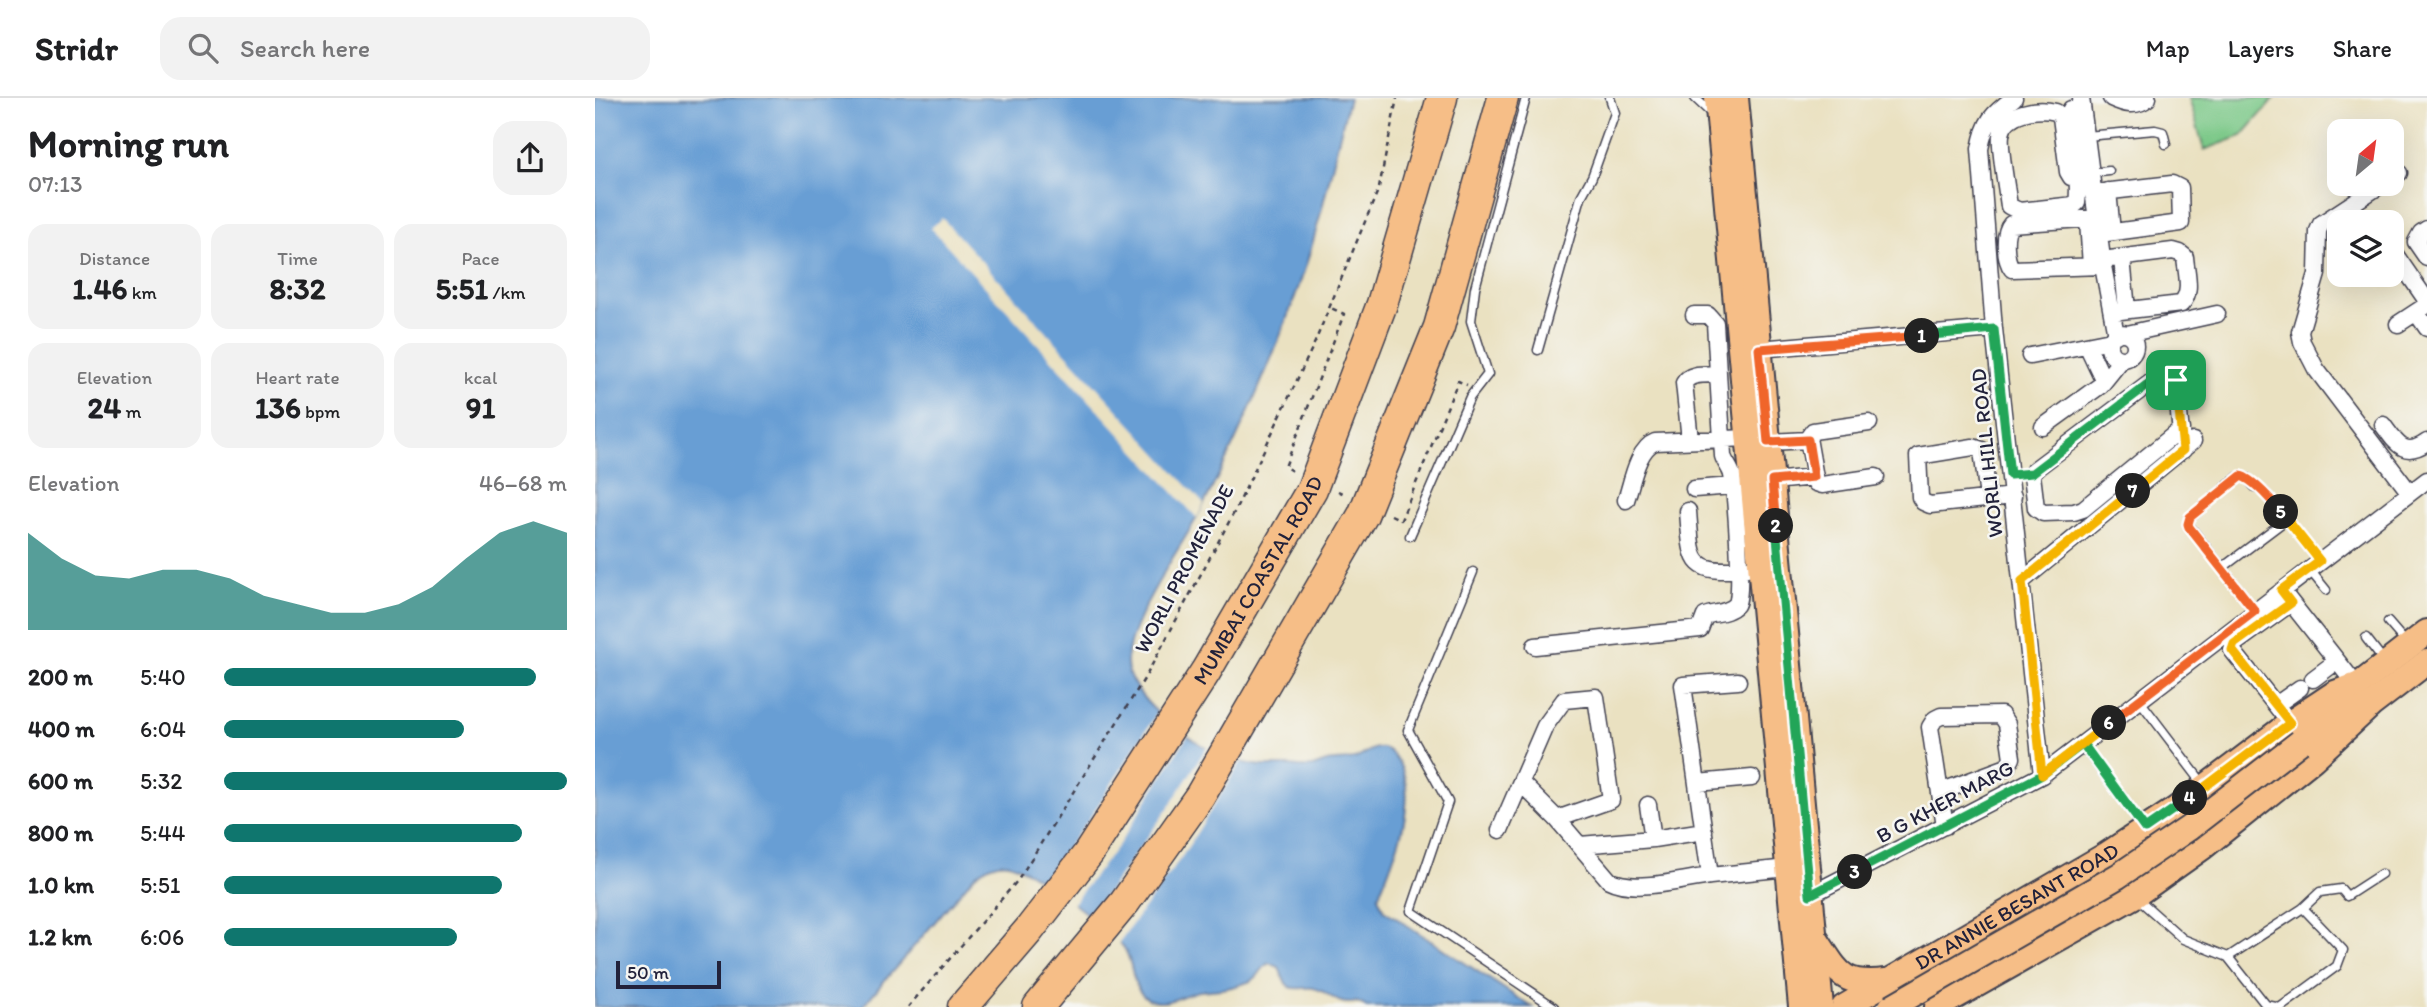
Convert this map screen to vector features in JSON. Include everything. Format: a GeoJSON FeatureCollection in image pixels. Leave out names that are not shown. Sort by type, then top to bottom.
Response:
{"type":"FeatureCollection","features":[{"type":"Feature","properties":{"kind":"highway","name":"MUMBAI COASTAL ROAD"},"geometry":{"type":"LineString","coordinates":[[963,1007],[1029,930],[1088,854],[1206,671],[1312,489],[1382,303],[1442,98]]}},
{"type":"Feature","properties":{"kind":"highway"},"geometry":{"type":"LineString","coordinates":[[1038,1007],[1125,902],[1199,796],[1363,515],[1439,327],[1503,98]]}},
{"type":"Feature","properties":{"kind":"main road"},"geometry":{"type":"LineString","coordinates":[[1736,98],[1759,349],[1758,440],[1750,569],[1789,867],[1801,1007]]}},
{"type":"Feature","properties":{"kind":"main road"},"geometry":{"type":"LineString","coordinates":[[1718,109],[1758,440],[1772,481],[1821,1007]]}},
{"type":"Feature","properties":{"kind":"main road"},"geometry":{"type":"LineString","coordinates":[[1937,1007],[2134,896],[2213,839],[2313,759],[2371,705],[2421,647]]}},
{"type":"Feature","properties":{"kind":"main road","name":"DR ANNIE BESANT ROAD"},"geometry":{"type":"LineString","coordinates":[[1844,1007],[2106,855],[2206,787],[2289,724],[2358,685],[2386,663],[2421,647]]}},
{"type":"Feature","properties":{"kind":"main road","name":"DR ANNIE BESANT ROAD"},"geometry":{"type":"LineString","coordinates":[[1891,1007],[2118,876],[2189,828],[2289,724]]}},
{"type":"Feature","properties":{"kind":"main road"},"geometry":{"type":"LineString","coordinates":[[1814,936],[1832,963],[1847,979],[1862,984],[1889,980]]}},
{"type":"Feature","properties":{"kind":"main road"},"geometry":{"type":"LineString","coordinates":[[1943,949],[1966,990]]}},
{"type":"Feature","properties":{"kind":"street","name":"WORLI HILL ROAD"},"geometry":{"type":"LineString","coordinates":[[2014,98],[1997,110],[1988,121],[1980,149],[1994,329],[2042,775]]}},
{"type":"Feature","properties":{"kind":"street"},"geometry":{"type":"LineString","coordinates":[[2111,98],[2124,104],[2137,104],[2148,98]]}},
{"type":"Feature","properties":{"kind":"street"},"geometry":{"type":"LineString","coordinates":[[2120,311],[2099,264],[2099,226],[2090,185],[2068,116],[2071,109],[2082,102],[2090,185],[2074,205],[2019,211],[2009,206],[2001,134],[2007,122],[2017,114],[2050,111],[2059,114],[2071,177],[2090,185],[2172,184],[2180,188],[2181,223],[2099,226],[2011,224],[2006,232],[2008,265],[2012,270],[2099,264],[2172,251],[2185,257],[2188,292],[2185,301],[2181,304],[2120,311]]}},
{"type":"Feature","properties":{"kind":"street"},"geometry":{"type":"LineString","coordinates":[[2364,196],[2321,224],[2318,231],[2315,285],[2300,332],[2302,342],[2316,369],[2410,493]]}},
{"type":"Feature","properties":{"kind":"street"},"geometry":{"type":"LineString","coordinates":[[2427,229],[2416,242],[2427,258]]}},
{"type":"Feature","properties":{"kind":"street"},"geometry":{"type":"LineString","coordinates":[[2043,427],[2104,381],[2122,359],[2112,354],[2109,349],[2118,336],[2122,258]]}},
{"type":"Feature","properties":{"kind":"street"},"geometry":{"type":"LineString","coordinates":[[2404,272],[2423,306],[2427,328]]}},
{"type":"Feature","properties":{"kind":"street"},"geometry":{"type":"LineString","coordinates":[[2398,324],[2423,306]]}},
{"type":"Feature","properties":{"kind":"street"},"geometry":{"type":"LineString","coordinates":[[2030,356],[2217,314]]}},
{"type":"Feature","properties":{"kind":"street"},"geometry":{"type":"LineString","coordinates":[[1535,646],[1700,629],[1706,616],[1722,613],[1736,606],[1739,601],[1750,569],[1732,472],[1723,456],[1715,323],[1708,315],[1694,315]]}},
{"type":"Feature","properties":{"kind":"street"},"geometry":{"type":"LineString","coordinates":[[1759,349],[1994,329]]}},
{"type":"Feature","properties":{"kind":"street"},"geometry":{"type":"LineString","coordinates":[[2087,345],[2104,381]]}},
{"type":"Feature","properties":{"kind":"street"},"geometry":{"type":"LineString","coordinates":[[1690,440],[1684,383],[1693,375],[1718,374]]}},
{"type":"Feature","properties":{"kind":"street"},"geometry":{"type":"LineString","coordinates":[[2010,475],[2032,473],[2162,374],[2173,376],[2176,380],[2181,429],[2188,446],[2022,581]]}},
{"type":"Feature","properties":{"kind":"street"},"geometry":{"type":"LineString","coordinates":[[1869,424],[1813,431],[1808,440],[1816,483],[1822,485],[1876,477]]}},
{"type":"Feature","properties":{"kind":"street"},"geometry":{"type":"LineString","coordinates":[[2383,425],[2397,445],[2409,450],[2415,450],[2427,442]]}},
{"type":"Feature","properties":{"kind":"street"},"geometry":{"type":"LineString","coordinates":[[2032,473],[2036,508],[2043,513],[2078,511],[2181,429]]}},
{"type":"Feature","properties":{"kind":"street"},"geometry":{"type":"LineString","coordinates":[[1626,500],[1643,452],[1655,442],[1721,439],[1808,440]]}},
{"type":"Feature","properties":{"kind":"street"},"geometry":{"type":"LineString","coordinates":[[1988,498],[1980,448],[1918,456],[1920,496],[1923,502],[1930,505],[2013,496]]}},
{"type":"Feature","properties":{"kind":"street"},"geometry":{"type":"LineString","coordinates":[[1772,481],[1814,477]]}},
{"type":"Feature","properties":{"kind":"street","name":"B G KHER MARG"},"geometry":{"type":"LineString","coordinates":[[1810,895],[2042,775],[2255,611],[2286,596],[2315,565],[2427,480]]}},
{"type":"Feature","properties":{"kind":"street"},"geometry":{"type":"LineString","coordinates":[[1694,489],[1733,486]]}},
{"type":"Feature","properties":{"kind":"street"},"geometry":{"type":"LineString","coordinates":[[1688,512],[1691,551],[1700,564],[1718,572],[1750,569]]}},
{"type":"Feature","properties":{"kind":"street"},"geometry":{"type":"LineString","coordinates":[[2289,724],[2232,647],[2286,596],[2358,685]]}},
{"type":"Feature","properties":{"kind":"street"},"geometry":{"type":"LineString","coordinates":[[2289,724],[2306,683],[2337,661]]}},
{"type":"Feature","properties":{"kind":"street"},"geometry":{"type":"LineString","coordinates":[[1710,876],[1683,685],[1738,681]]}},
{"type":"Feature","properties":{"kind":"street"},"geometry":{"type":"LineString","coordinates":[[1500,830],[1545,726],[1564,700],[1596,697],[1611,800],[1557,820]]}},
{"type":"Feature","properties":{"kind":"street"},"geometry":{"type":"LineString","coordinates":[[1945,826],[1930,727],[1935,719],[1941,716],[2001,715],[2007,724],[2014,790]]}},
{"type":"Feature","properties":{"kind":"street"},"geometry":{"type":"LineString","coordinates":[[1941,792],[2007,767],[2012,758]]}},
{"type":"Feature","properties":{"kind":"street"},"geometry":{"type":"LineString","coordinates":[[1697,783],[1752,778]]}},
{"type":"Feature","properties":{"kind":"street"},"geometry":{"type":"LineString","coordinates":[[1521,783],[1609,880],[1619,885],[1633,886],[1789,867]]}},
{"type":"Feature","properties":{"kind":"street"},"geometry":{"type":"LineString","coordinates":[[1648,804],[1653,839]]}},
{"type":"Feature","properties":{"kind":"street"},"geometry":{"type":"LineString","coordinates":[[1580,845],[1653,839],[1704,831]]}},
{"type":"Feature","properties":{"kind":"lane"},"geometry":{"type":"LineString","coordinates":[[1410,536],[1469,397],[1488,374],[1471,321],[1475,288],[1526,98]]}},
{"type":"Feature","properties":{"kind":"lane"},"geometry":{"type":"LineString","coordinates":[[1538,350],[1581,197],[1592,177],[1615,113],[1610,98]]}},
{"type":"Feature","properties":{"kind":"lane"},"geometry":{"type":"LineString","coordinates":[[1695,98],[1718,109]]}},
{"type":"Feature","properties":{"kind":"lane"},"geometry":{"type":"LineString","coordinates":[[2086,136],[2155,130],[2163,132],[2166,144]]}},
{"type":"Feature","properties":{"kind":"lane"},"geometry":{"type":"LineString","coordinates":[[2090,185],[2109,171]]}},
{"type":"Feature","properties":{"kind":"lane"},"geometry":{"type":"LineString","coordinates":[[2255,611],[2189,527],[2188,521],[2238,477],[2244,476],[2264,492],[2287,519],[2315,565],[2326,590]]}},
{"type":"Feature","properties":{"kind":"lane"},"geometry":{"type":"LineString","coordinates":[[2222,568],[2287,519]]}},
{"type":"Feature","properties":{"kind":"lane"},"geometry":{"type":"LineString","coordinates":[[1473,572],[1408,730],[1448,802],[1411,911],[1554,1007]]}},
{"type":"Feature","properties":{"kind":"lane"},"geometry":{"type":"LineString","coordinates":[[2388,621],[2421,647]]}},
{"type":"Feature","properties":{"kind":"lane"},"geometry":{"type":"LineString","coordinates":[[2365,638],[2386,663]]}},
{"type":"Feature","properties":{"kind":"lane"},"geometry":{"type":"LineString","coordinates":[[2140,701],[2206,787]]}},
{"type":"Feature","properties":{"kind":"lane"},"geometry":{"type":"LineString","coordinates":[[2083,744],[2145,829]]}},
{"type":"Feature","properties":{"kind":"lane"},"geometry":{"type":"LineString","coordinates":[[2228,957],[2303,908],[2320,892],[2341,889],[2347,896],[2381,874]]}},
{"type":"Feature","properties":{"kind":"lane"},"geometry":{"type":"LineString","coordinates":[[2134,896],[2183,939],[2228,957],[2266,1005],[2279,1007],[2337,966],[2343,950],[2303,908]]}},
{"type":"Feature","properties":{"kind":"path","name":"WORLI PROMENADE"},"geometry":{"type":"LineString","coordinates":[[908,1007],[1018,880],[1146,676],[1237,507],[1315,342],[1379,188],[1397,98]]}},
{"type":"Feature","properties":{"kind":"path"},"geometry":{"type":"LineString","coordinates":[[1292,471],[1285,467],[1344,314],[1329,307]]}},
{"type":"Feature","properties":{"kind":"path"},"geometry":{"type":"LineString","coordinates":[[1391,515],[1401,520],[1458,381]]}},
{"type":"Feature","properties":{"kind":"path"},"geometry":{"type":"LineString","coordinates":[[1338,491],[1344,494]]}},
{"type":"Feature","properties":{"kind":"green space"},"geometry":{"type":"Polygon","coordinates":[[[2189,98],[2275,98],[2242,136],[2204,150],[2189,98]]]}},
{"type":"Feature","properties":{"kind":"water"},"geometry":{"type":"Polygon","coordinates":[[[595,98],[1349,98],[1313,240],[1288,316],[1225,463],[1139,619],[1127,659],[1129,674],[1148,703],[1177,729],[1210,749],[1242,762],[1314,767],[1327,762],[1355,759],[1377,748],[1391,752],[1405,778],[1407,794],[1406,812],[1397,849],[1378,897],[1384,910],[1532,1007],[1367,1007],[1357,1002],[1338,1001],[1313,988],[1290,987],[1284,981],[1279,967],[1269,963],[1259,975],[1244,984],[1194,992],[1165,1002],[1153,1001],[1145,997],[1136,985],[1128,955],[1116,939],[1033,875],[1008,863],[999,863],[990,865],[975,875],[862,1007],[595,1007],[595,98]]]}},
{"type":"Feature","properties":{"kind":"pier"},"geometry":{"type":"Polygon","coordinates":[[[942,218],[1204,504],[1197,518],[931,228],[942,218]]]}},
{"type":"Feature","properties":{"kind":"pier"},"geometry":{"type":"Polygon","coordinates":[[[1159,710],[1190,732],[1120,843],[1070,907],[1040,885],[1091,816],[1159,710]]]}},
{"type":"Feature","properties":{"kind":"pier"},"geometry":{"type":"Polygon","coordinates":[[[1209,744],[1243,759],[1183,855],[1117,945],[1088,920],[1169,807],[1209,744]]]}},
{"type":"Feature","properties":{"kind":"route"},"geometry":{"type":"LineString","coordinates":[[2176,380],[2169,374],[2162,374],[2032,473],[2010,475],[1994,329],[1759,349],[1768,442],[1808,440],[1814,477],[1772,481],[1810,895],[2042,775],[2083,744],[2145,829],[2176,809],[2290,723],[2232,647],[2291,603],[2281,590],[2320,561],[2264,492],[2255,487],[2248,478],[2241,476],[2190,517],[2188,524],[2255,611],[2042,775],[2022,581],[2183,450],[2176,380]]}}]}
